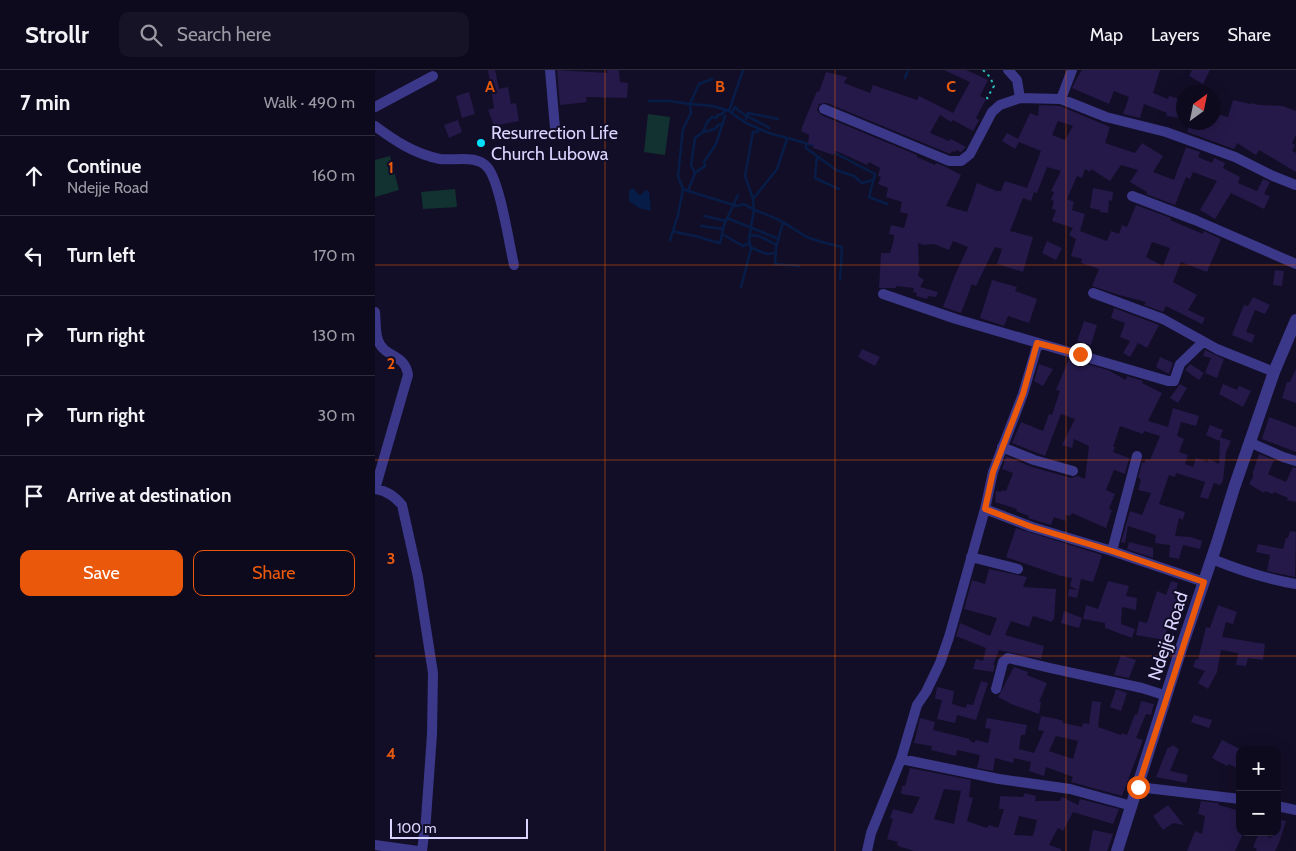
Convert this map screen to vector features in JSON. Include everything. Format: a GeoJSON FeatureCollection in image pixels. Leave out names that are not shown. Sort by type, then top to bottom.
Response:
{"type":"FeatureCollection","features":[{"type":"Feature","properties":{"kind":"street"},"geometry":{"type":"LineString","coordinates":[[549,70],[555,128]]}},
{"type":"Feature","properties":{"kind":"street"},"geometry":{"type":"LineString","coordinates":[[1008,70],[1017,80],[1020,98]]}},
{"type":"Feature","properties":{"kind":"street"},"geometry":{"type":"LineString","coordinates":[[1061,99],[1072,70]]}},
{"type":"Feature","properties":{"kind":"street"},"geometry":{"type":"LineString","coordinates":[[375,107],[433,76]]}},
{"type":"Feature","properties":{"kind":"street"},"geometry":{"type":"LineString","coordinates":[[824,109],[949,161],[961,161],[970,154],[992,112],[1000,105],[1020,98],[1061,99],[1106,117],[1166,132],[1227,154],[1296,185]]}},
{"type":"Feature","properties":{"kind":"street"},"geometry":{"type":"LineString","coordinates":[[375,126],[418,153],[441,159],[477,161],[488,167],[499,195],[514,265]]}},
{"type":"Feature","properties":{"kind":"street"},"geometry":{"type":"LineString","coordinates":[[1132,196],[1195,220],[1296,264]]}},
{"type":"Feature","properties":{"kind":"street"},"geometry":{"type":"LineString","coordinates":[[1093,293],[1163,319],[1182,328],[1203,342],[1274,372]]}},
{"type":"Feature","properties":{"kind":"street"},"geometry":{"type":"LineString","coordinates":[[883,294],[956,319],[1174,381],[1180,364],[1203,342]]}},
{"type":"Feature","properties":{"kind":"street"},"geometry":{"type":"LineString","coordinates":[[375,312],[378,340],[384,349],[407,366],[408,375],[375,489],[385,491],[394,496],[402,505],[418,577],[433,673],[432,734],[427,819],[420,851],[375,845]]}},
{"type":"Feature","properties":{"kind":"street","name":"Ndejje Road"},"geometry":{"type":"LineString","coordinates":[[1117,851],[1249,442],[1274,372],[1296,320]]}},
{"type":"Feature","properties":{"kind":"street"},"geometry":{"type":"LineString","coordinates":[[867,851],[871,833],[901,759],[917,705],[926,692],[940,663],[949,637],[985,509],[993,472],[1023,394],[1037,343]]}},
{"type":"Feature","properties":{"kind":"street"},"geometry":{"type":"LineString","coordinates":[[1249,442],[1283,458],[1296,461]]}},
{"type":"Feature","properties":{"kind":"street"},"geometry":{"type":"LineString","coordinates":[[1002,446],[1034,460],[1073,471]]}},
{"type":"Feature","properties":{"kind":"street"},"geometry":{"type":"LineString","coordinates":[[1112,551],[1137,456]]}},
{"type":"Feature","properties":{"kind":"street"},"geometry":{"type":"LineString","coordinates":[[985,509],[1032,527],[1112,551],[1204,582]]}},
{"type":"Feature","properties":{"kind":"street"},"geometry":{"type":"LineString","coordinates":[[971,557],[1018,569]]}},
{"type":"Feature","properties":{"kind":"street"},"geometry":{"type":"LineString","coordinates":[[1212,559],[1239,570],[1296,584]]}},
{"type":"Feature","properties":{"kind":"street"},"geometry":{"type":"LineString","coordinates":[[996,689],[1003,662],[1008,658],[1142,688],[1167,696]]}},
{"type":"Feature","properties":{"kind":"street"},"geometry":{"type":"LineString","coordinates":[[901,759],[999,779],[1070,789],[1132,806]]}},
{"type":"Feature","properties":{"kind":"street"},"geometry":{"type":"LineString","coordinates":[[1138,787],[1236,799]]}},
{"type":"Feature","properties":{"kind":"street"},"geometry":{"type":"LineString","coordinates":[[1281,807],[1296,810]]}},
{"type":"Feature","properties":{"kind":"path"},"geometry":{"type":"LineString","coordinates":[[983,70],[995,86],[987,98],[991,100],[987,107]]}},
{"type":"Feature","properties":{"kind":"green space"},"geometry":{"type":"Polygon","coordinates":[[[648,114],[670,117],[665,155],[644,152],[648,114]]]}},
{"type":"Feature","properties":{"kind":"green space"},"geometry":{"type":"Polygon","coordinates":[[[390,156],[399,190],[375,197],[375,160],[390,156]]]}},
{"type":"Feature","properties":{"kind":"green space"},"geometry":{"type":"Polygon","coordinates":[[[455,189],[457,207],[423,209],[421,192],[455,189]]]}},
{"type":"Feature","properties":{"kind":"water"},"geometry":{"type":"Polygon","coordinates":[[[634,188],[640,195],[646,190],[649,191],[651,211],[639,208],[629,201],[629,190],[634,188]]]}},
{"type":"Feature","properties":{"kind":"building"},"geometry":{"type":"Polygon","coordinates":[[[488,70],[495,70],[499,89],[508,87],[511,104],[516,103],[519,121],[494,126],[488,110],[494,108],[488,70]]]}},
{"type":"Feature","properties":{"kind":"building"},"geometry":{"type":"Polygon","coordinates":[[[557,70],[607,73],[607,70],[619,70],[620,82],[628,83],[627,98],[586,97],[587,102],[560,105],[557,70]]]}},
{"type":"Feature","properties":{"kind":"building"},"geometry":{"type":"Polygon","coordinates":[[[944,70],[966,70],[988,80],[980,96],[986,99],[976,118],[979,120],[973,131],[940,115],[930,133],[949,141],[951,139],[966,147],[961,152],[956,150],[950,154],[827,103],[819,104],[817,110],[821,115],[917,155],[917,157],[935,165],[936,163],[944,166],[961,175],[946,206],[967,212],[977,183],[997,191],[1001,191],[1005,181],[1027,188],[1041,151],[1019,142],[1015,149],[1002,141],[1007,133],[1018,139],[1030,113],[1038,116],[1039,105],[1060,106],[1110,127],[1105,143],[1135,153],[1142,143],[1163,156],[1153,172],[1174,180],[1186,147],[1200,152],[1198,157],[1212,163],[1214,158],[1225,163],[1223,168],[1240,177],[1238,183],[1257,191],[1263,179],[1270,182],[1264,194],[1270,196],[1264,209],[1231,193],[1215,219],[1200,210],[1217,181],[1193,172],[1190,179],[1186,177],[1175,205],[1146,194],[1147,192],[1130,182],[1138,170],[1121,165],[1110,181],[1091,169],[1090,172],[1085,169],[1082,178],[1077,176],[1067,199],[1074,202],[1072,210],[1085,214],[1080,231],[1107,241],[1111,231],[1119,234],[1122,225],[1127,227],[1136,205],[1171,218],[1170,220],[1203,234],[1204,231],[1221,239],[1207,272],[1181,262],[1173,282],[1197,295],[1188,310],[1205,318],[1202,324],[1166,306],[1163,312],[1144,305],[1146,302],[1092,286],[1099,269],[1081,263],[1082,259],[1071,256],[1076,239],[1069,235],[1073,228],[1052,221],[1056,210],[1052,209],[1054,201],[1051,200],[1054,192],[1051,191],[1061,171],[1047,167],[1037,193],[1034,192],[1031,201],[1023,198],[1010,231],[1033,237],[1023,272],[997,264],[1002,249],[995,247],[976,286],[972,284],[961,313],[943,307],[968,247],[953,241],[949,250],[934,244],[924,245],[918,243],[920,267],[918,276],[924,280],[920,287],[938,292],[936,297],[928,296],[927,299],[916,296],[917,293],[913,292],[914,288],[896,286],[896,288],[879,288],[881,253],[890,253],[894,239],[894,235],[889,234],[891,225],[904,228],[908,214],[900,212],[902,202],[886,197],[888,188],[878,184],[881,177],[878,176],[880,168],[869,162],[867,165],[835,151],[833,155],[813,148],[814,145],[808,144],[809,135],[801,131],[817,91],[819,92],[826,72],[847,77],[844,83],[870,93],[873,85],[917,100],[919,96],[953,113],[970,82],[944,70]],[[1058,121],[1052,135],[1065,140],[1073,126],[1058,121]],[[1152,242],[1146,257],[1163,266],[1170,248],[1152,242]]]}},
{"type":"Feature","properties":{"kind":"building"},"geometry":{"type":"Polygon","coordinates":[[[1082,70],[1160,70],[1153,93],[1168,99],[1169,96],[1176,98],[1176,117],[1166,116],[1167,113],[1144,104],[1140,118],[1123,114],[1129,97],[1114,91],[1109,104],[1072,88],[1082,70]]]}},
{"type":"Feature","properties":{"kind":"building"},"geometry":{"type":"Polygon","coordinates":[[[1192,70],[1210,70],[1203,84],[1189,76],[1192,70]]]}},
{"type":"Feature","properties":{"kind":"building"},"geometry":{"type":"Polygon","coordinates":[[[469,92],[475,114],[462,118],[456,96],[469,92]]]}},
{"type":"Feature","properties":{"kind":"building"},"geometry":{"type":"Polygon","coordinates":[[[1233,100],[1250,104],[1283,106],[1296,111],[1296,135],[1292,143],[1295,145],[1292,151],[1296,153],[1296,172],[1259,150],[1256,155],[1237,143],[1234,149],[1187,132],[1188,130],[1221,130],[1221,115],[1228,117],[1233,100]]]}},
{"type":"Feature","properties":{"kind":"building"},"geometry":{"type":"Polygon","coordinates":[[[458,120],[462,132],[449,138],[444,125],[458,120]]]}},
{"type":"Feature","properties":{"kind":"building"},"geometry":{"type":"Polygon","coordinates":[[[1093,188],[1113,192],[1112,201],[1109,200],[1108,213],[1090,208],[1093,188]]]}},
{"type":"Feature","properties":{"kind":"building"},"geometry":{"type":"Polygon","coordinates":[[[1047,241],[1062,248],[1056,260],[1042,253],[1047,241]]]}},
{"type":"Feature","properties":{"kind":"building"},"geometry":{"type":"Polygon","coordinates":[[[1275,270],[1284,271],[1282,286],[1273,285],[1275,270]]]}},
{"type":"Feature","properties":{"kind":"building"},"geometry":{"type":"Polygon","coordinates":[[[992,280],[1017,287],[1015,291],[1037,299],[1029,323],[1008,316],[1004,326],[980,318],[992,280]]]}},
{"type":"Feature","properties":{"kind":"building"},"geometry":{"type":"Polygon","coordinates":[[[1253,297],[1270,305],[1265,314],[1255,310],[1246,332],[1255,335],[1252,343],[1232,335],[1244,305],[1248,306],[1253,297]]]}},
{"type":"Feature","properties":{"kind":"building"},"geometry":{"type":"Polygon","coordinates":[[[1114,308],[1159,325],[1147,348],[1138,343],[1130,357],[1123,353],[1130,341],[1120,337],[1125,323],[1111,318],[1114,308]]]}},
{"type":"Feature","properties":{"kind":"building"},"geometry":{"type":"Polygon","coordinates":[[[1084,321],[1097,325],[1091,345],[1077,341],[1084,321]]]}},
{"type":"Feature","properties":{"kind":"building"},"geometry":{"type":"Polygon","coordinates":[[[862,349],[880,357],[875,366],[858,357],[862,349]]]}},
{"type":"Feature","properties":{"kind":"building"},"geometry":{"type":"Polygon","coordinates":[[[1205,350],[1224,359],[1217,378],[1205,373],[1211,358],[1203,356],[1205,350]]]}},
{"type":"Feature","properties":{"kind":"building"},"geometry":{"type":"Polygon","coordinates":[[[1160,357],[1173,363],[1169,374],[1156,367],[1160,357]]]}},
{"type":"Feature","properties":{"kind":"building"},"geometry":{"type":"Polygon","coordinates":[[[1069,359],[1108,370],[1126,380],[1127,376],[1143,381],[1142,383],[1162,393],[1148,421],[1168,427],[1173,408],[1199,416],[1196,426],[1181,422],[1177,436],[1184,439],[1179,452],[1188,455],[1185,464],[1193,467],[1196,458],[1208,462],[1209,459],[1219,464],[1220,439],[1219,441],[1206,435],[1210,425],[1223,430],[1220,437],[1231,441],[1226,452],[1223,481],[1220,485],[1214,483],[1208,499],[1200,497],[1205,482],[1176,473],[1175,477],[1169,475],[1159,504],[1185,512],[1183,520],[1179,518],[1175,536],[1191,537],[1202,541],[1200,549],[1183,545],[1179,559],[1169,557],[1170,545],[1155,543],[1156,535],[1128,526],[1125,543],[1121,542],[1130,511],[1142,515],[1151,493],[1138,490],[1141,479],[1138,478],[1142,462],[1144,463],[1146,459],[1150,460],[1160,436],[1144,431],[1143,434],[1120,426],[1113,452],[1129,458],[1125,474],[1114,470],[1106,490],[1115,494],[1109,509],[1112,510],[1106,528],[1072,513],[1070,516],[1066,515],[1065,521],[1054,517],[1051,525],[1028,518],[1029,516],[1016,511],[1017,509],[995,502],[996,491],[1006,491],[1013,473],[1002,469],[1006,456],[1032,467],[1071,478],[1078,476],[1085,479],[1089,446],[1074,439],[1072,448],[1062,445],[1075,419],[1061,414],[1045,456],[1012,443],[1021,422],[1043,431],[1049,414],[1052,415],[1060,391],[1056,390],[1069,359]]]}},
{"type":"Feature","properties":{"kind":"building"},"geometry":{"type":"Polygon","coordinates":[[[1039,364],[1053,369],[1043,386],[1034,381],[1039,364]]]}},
{"type":"Feature","properties":{"kind":"building"},"geometry":{"type":"Polygon","coordinates":[[[1190,364],[1204,373],[1199,380],[1185,370],[1190,364]]]}},
{"type":"Feature","properties":{"kind":"building"},"geometry":{"type":"Polygon","coordinates":[[[1296,369],[1296,403],[1282,398],[1287,382],[1290,382],[1296,369]]]}},
{"type":"Feature","properties":{"kind":"building"},"geometry":{"type":"Polygon","coordinates":[[[1180,384],[1187,388],[1178,403],[1170,398],[1180,384]]]}},
{"type":"Feature","properties":{"kind":"building"},"geometry":{"type":"Polygon","coordinates":[[[1223,384],[1237,390],[1239,386],[1251,391],[1243,407],[1219,394],[1223,384]]]}},
{"type":"Feature","properties":{"kind":"building"},"geometry":{"type":"Polygon","coordinates":[[[1269,417],[1296,427],[1296,452],[1262,439],[1269,417]]]}},
{"type":"Feature","properties":{"kind":"building"},"geometry":{"type":"Polygon","coordinates":[[[1259,454],[1274,460],[1268,474],[1286,482],[1293,467],[1296,468],[1296,502],[1287,500],[1288,498],[1274,492],[1273,494],[1265,491],[1264,493],[1249,484],[1253,477],[1259,454]]]}},
{"type":"Feature","properties":{"kind":"building"},"geometry":{"type":"Polygon","coordinates":[[[1016,528],[1102,555],[1093,582],[1081,579],[1077,598],[1068,596],[1069,589],[1078,590],[1070,586],[1072,578],[1006,557],[1016,528]]]}},
{"type":"Feature","properties":{"kind":"building"},"geometry":{"type":"Polygon","coordinates":[[[1290,531],[1296,532],[1295,577],[1267,571],[1270,555],[1256,552],[1258,544],[1283,549],[1290,531]]]}},
{"type":"Feature","properties":{"kind":"building"},"geometry":{"type":"Polygon","coordinates":[[[1129,542],[1153,548],[1153,558],[1127,549],[1129,542]]]}},
{"type":"Feature","properties":{"kind":"building"},"geometry":{"type":"Polygon","coordinates":[[[989,569],[1027,577],[1023,587],[1056,589],[1054,620],[1052,622],[1033,616],[1029,627],[1011,621],[1005,635],[1044,646],[1041,659],[999,650],[997,655],[995,655],[997,656],[993,665],[995,665],[993,672],[973,669],[976,659],[983,661],[986,648],[956,636],[960,623],[990,636],[997,618],[964,609],[972,580],[985,584],[989,569]]]}},
{"type":"Feature","properties":{"kind":"building"},"geometry":{"type":"Polygon","coordinates":[[[1108,581],[1129,586],[1126,596],[1137,598],[1136,610],[1122,607],[1121,624],[1135,629],[1132,638],[1105,628],[1105,623],[1083,619],[1086,605],[1098,609],[1108,581]]]}},
{"type":"Feature","properties":{"kind":"building"},"geometry":{"type":"Polygon","coordinates":[[[1171,581],[1178,583],[1174,598],[1178,599],[1174,607],[1181,608],[1179,619],[1169,617],[1165,640],[1136,635],[1139,621],[1147,623],[1157,591],[1166,595],[1171,581]]]}},
{"type":"Feature","properties":{"kind":"building"},"geometry":{"type":"Polygon","coordinates":[[[1218,605],[1237,612],[1233,624],[1226,622],[1222,637],[1265,644],[1263,660],[1248,658],[1246,666],[1236,665],[1238,653],[1221,650],[1217,672],[1208,689],[1198,683],[1205,671],[1193,667],[1196,659],[1198,660],[1206,627],[1210,628],[1218,605]]]}},
{"type":"Feature","properties":{"kind":"building"},"geometry":{"type":"Polygon","coordinates":[[[1064,611],[1082,618],[1079,628],[1061,623],[1064,611]]]}},
{"type":"Feature","properties":{"kind":"building"},"geometry":{"type":"Polygon","coordinates":[[[1121,655],[1136,660],[1129,678],[1114,675],[1121,655]]]}},
{"type":"Feature","properties":{"kind":"building"},"geometry":{"type":"Polygon","coordinates":[[[1014,667],[1028,672],[1027,675],[1047,683],[1039,702],[1041,702],[1039,714],[998,697],[1014,667]]]}},
{"type":"Feature","properties":{"kind":"building"},"geometry":{"type":"Polygon","coordinates":[[[981,681],[988,683],[976,720],[957,715],[955,723],[937,719],[942,700],[935,699],[937,687],[954,691],[952,704],[966,708],[967,704],[973,705],[981,681]]]}},
{"type":"Feature","properties":{"kind":"building"},"geometry":{"type":"Polygon","coordinates":[[[1116,689],[1127,693],[1121,711],[1110,707],[1116,689]]]}},
{"type":"Feature","properties":{"kind":"building"},"geometry":{"type":"Polygon","coordinates":[[[1092,701],[1101,702],[1098,727],[1121,735],[1122,733],[1127,735],[1135,714],[1137,715],[1141,701],[1154,704],[1151,715],[1146,714],[1136,738],[1143,740],[1122,796],[1071,782],[1073,777],[1046,767],[1044,776],[1029,771],[1031,762],[1014,758],[1013,763],[995,758],[993,771],[977,768],[980,755],[957,750],[956,756],[931,750],[932,746],[914,743],[920,718],[935,722],[933,730],[970,739],[974,743],[976,740],[988,743],[991,729],[985,728],[987,718],[1027,725],[1025,735],[1021,735],[1019,749],[1034,753],[1044,731],[1038,730],[1041,716],[1082,727],[1083,723],[1089,724],[1092,701]],[[1056,736],[1049,751],[1073,759],[1078,741],[1056,736]]]}},
{"type":"Feature","properties":{"kind":"building"},"geometry":{"type":"Polygon","coordinates":[[[1194,715],[1212,720],[1209,728],[1191,722],[1194,715]]]}},
{"type":"Feature","properties":{"kind":"building"},"geometry":{"type":"Polygon","coordinates":[[[1222,740],[1236,747],[1236,767],[1228,764],[1227,766],[1212,758],[1222,740]]]}},
{"type":"Feature","properties":{"kind":"building"},"geometry":{"type":"Polygon","coordinates":[[[1172,745],[1179,749],[1170,771],[1188,775],[1186,783],[1156,777],[1168,747],[1170,748],[1172,745]]]}},
{"type":"Feature","properties":{"kind":"building"},"geometry":{"type":"Polygon","coordinates":[[[910,768],[971,780],[969,797],[973,798],[967,821],[987,828],[989,825],[998,828],[1004,809],[999,809],[1000,796],[1023,797],[1025,793],[1036,796],[1035,801],[1060,801],[1062,797],[1078,805],[1080,799],[1119,809],[1113,824],[1073,812],[1063,831],[1058,828],[1049,845],[1061,849],[1061,851],[914,851],[897,845],[898,842],[887,839],[893,819],[890,818],[893,809],[912,814],[920,797],[901,794],[902,786],[905,786],[910,768]],[[944,789],[934,819],[954,824],[961,791],[944,789]],[[1019,816],[1014,835],[1033,836],[1037,820],[1019,816]]]}},
{"type":"Feature","properties":{"kind":"building"},"geometry":{"type":"Polygon","coordinates":[[[1201,801],[1218,803],[1219,805],[1236,810],[1236,836],[1242,836],[1235,851],[1187,851],[1195,831],[1202,834],[1205,816],[1198,814],[1201,801]]]}},
{"type":"Feature","properties":{"kind":"building"},"geometry":{"type":"Polygon","coordinates":[[[1168,805],[1184,825],[1173,823],[1163,830],[1153,816],[1168,805]]]}},
{"type":"Feature","properties":{"kind":"building"},"geometry":{"type":"Polygon","coordinates":[[[1281,820],[1286,821],[1279,843],[1275,851],[1256,851],[1257,849],[1253,847],[1258,836],[1271,838],[1271,836],[1281,836],[1281,820]]]}},
{"type":"Feature","properties":{"kind":"building"},"geometry":{"type":"Polygon","coordinates":[[[1093,830],[1113,834],[1107,851],[1089,851],[1093,830]]]}},
{"type":"Feature","properties":{"kind":"waterway"},"geometry":{"type":"LineString","coordinates":[[670,240],[678,215],[683,189],[678,176],[683,129],[691,113],[690,104],[713,106],[729,111],[743,70]]}},
{"type":"Feature","properties":{"kind":"waterway"},"geometry":{"type":"LineString","coordinates":[[905,78],[908,70]]}},
{"type":"Feature","properties":{"kind":"waterway"},"geometry":{"type":"LineString","coordinates":[[649,101],[670,101],[690,104],[699,84],[712,79]]}},
{"type":"Feature","properties":{"kind":"waterway"},"geometry":{"type":"LineString","coordinates":[[732,113],[735,107],[769,128]]}},
{"type":"Feature","properties":{"kind":"waterway"},"geometry":{"type":"LineString","coordinates":[[703,132],[706,124],[712,117],[716,118],[726,110]]}},
{"type":"Feature","properties":{"kind":"waterway"},"geometry":{"type":"LineString","coordinates":[[729,111],[746,123],[769,133],[816,146]]}},
{"type":"Feature","properties":{"kind":"waterway"},"geometry":{"type":"LineString","coordinates":[[746,119],[748,113],[778,119]]}},
{"type":"Feature","properties":{"kind":"waterway"},"geometry":{"type":"LineString","coordinates":[[683,189],[688,191],[695,173],[705,166],[704,162],[716,144],[725,116]]}},
{"type":"Feature","properties":{"kind":"waterway"},"geometry":{"type":"LineString","coordinates":[[695,173],[691,165],[695,138],[703,132],[715,129],[718,125],[723,124]]}},
{"type":"Feature","properties":{"kind":"waterway"},"geometry":{"type":"LineString","coordinates":[[741,287],[751,249],[749,239],[754,210],[753,199],[745,176],[753,132],[757,132],[759,129]]}},
{"type":"Feature","properties":{"kind":"waterway"},"geometry":{"type":"LineString","coordinates":[[753,199],[777,169],[787,139]]}},
{"type":"Feature","properties":{"kind":"waterway"},"geometry":{"type":"LineString","coordinates":[[806,144],[806,148],[836,170],[854,176],[862,183],[873,180]]}},
{"type":"Feature","properties":{"kind":"waterway"},"geometry":{"type":"LineString","coordinates":[[833,152],[875,174],[869,197],[887,204]]}},
{"type":"Feature","properties":{"kind":"waterway"},"geometry":{"type":"LineString","coordinates":[[817,156],[815,178],[839,189]]}},
{"type":"Feature","properties":{"kind":"waterway"},"geometry":{"type":"LineString","coordinates":[[688,191],[737,206],[744,204],[781,221],[807,237],[842,247],[840,280]]}},
{"type":"Feature","properties":{"kind":"waterway"},"geometry":{"type":"LineString","coordinates":[[673,231],[720,243],[724,225],[738,195]]}},
{"type":"Feature","properties":{"kind":"waterway"},"geometry":{"type":"LineString","coordinates":[[704,216],[726,221]]}},
{"type":"Feature","properties":{"kind":"waterway"},"geometry":{"type":"LineString","coordinates":[[727,218],[779,239]]}},
{"type":"Feature","properties":{"kind":"waterway"},"geometry":{"type":"LineString","coordinates":[[783,222],[776,248],[775,264],[799,266]]}},
{"type":"Feature","properties":{"kind":"waterway"},"geometry":{"type":"LineString","coordinates":[[701,226],[723,229]]}},
{"type":"Feature","properties":{"kind":"waterway"},"geometry":{"type":"LineString","coordinates":[[722,234],[743,246],[750,243]]}},
{"type":"Feature","properties":{"kind":"waterway"},"geometry":{"type":"LineString","coordinates":[[750,235],[759,236],[777,245]]}},
{"type":"Feature","properties":{"kind":"waterway"},"geometry":{"type":"LineString","coordinates":[[752,248],[767,254],[776,253]]}},
{"type":"Feature","properties":{"kind":"place","name":"Resurrection Life Church Lubowa"},"geometry":{"type":"Point","coordinates":[481,143]}},
{"type":"Feature","properties":{"kind":"route"},"geometry":{"type":"LineString","coordinates":[[1080,354],[1037,343],[1023,394],[993,472],[985,509],[1032,527],[1112,551],[1204,582],[1138,787]]}}]}
